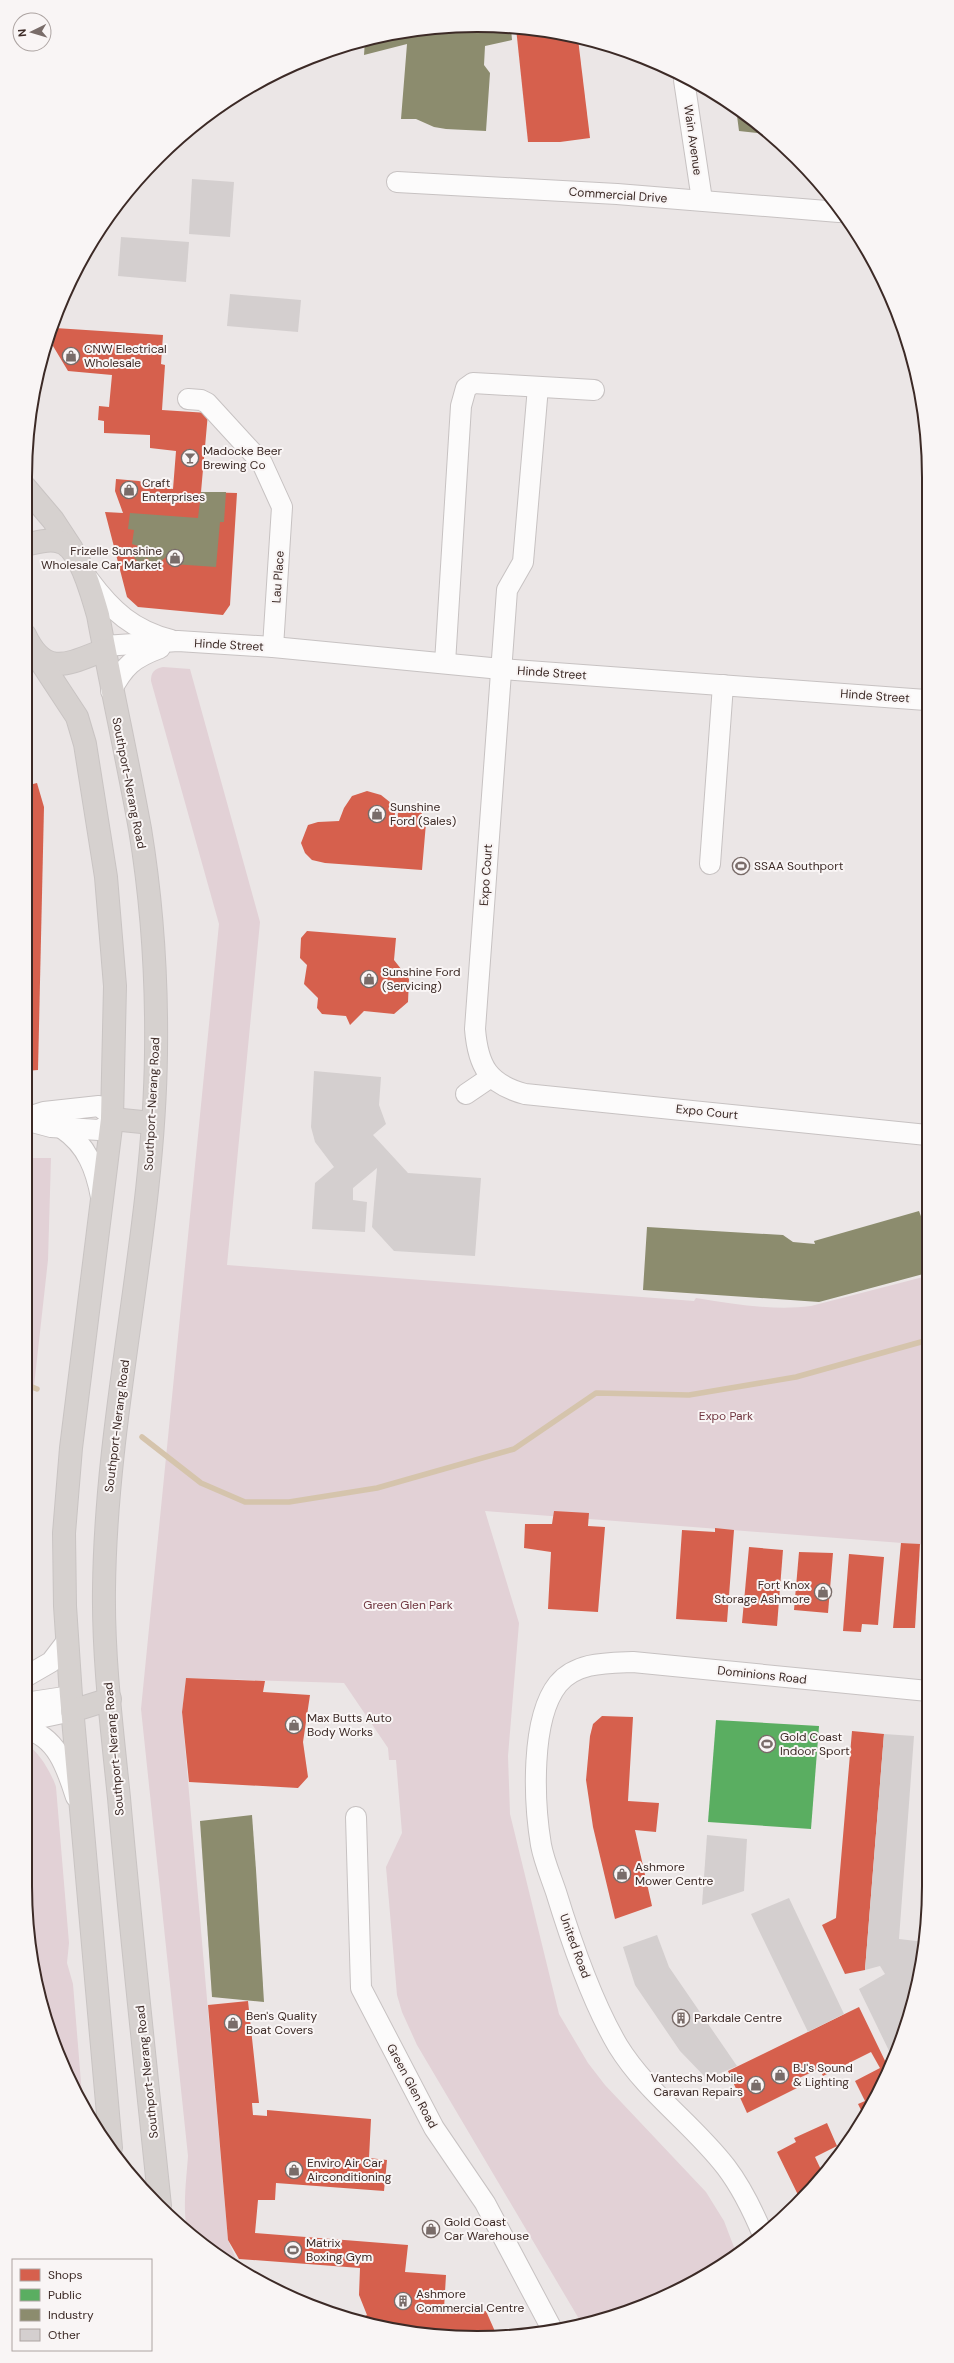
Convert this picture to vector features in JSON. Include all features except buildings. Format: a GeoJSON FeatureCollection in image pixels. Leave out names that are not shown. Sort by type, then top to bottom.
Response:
{"type":"FeatureCollection","features":[{"type":"Feature","properties":{"kind":"main road"},"geometry":{"type":"LineString","coordinates":[[32,495],[53,520],[72,549]]}},
{"type":"Feature","properties":{"kind":"main road"},"geometry":{"type":"LineString","coordinates":[[32,544],[56,540],[72,549]]}},
{"type":"Feature","properties":{"kind":"main road","name":"Southport-Nerang Road"},"geometry":{"type":"LineString","coordinates":[[72,549],[84,574],[98,615],[111,691],[140,829],[151,919],[156,1047],[152,1123],[147,1186],[113,1448],[107,1511],[104,1592],[110,1699],[159,2198]]}},
{"type":"Feature","properties":{"kind":"main road"},"geometry":{"type":"LineString","coordinates":[[32,647],[40,659],[49,664],[65,664],[104,648]]}},
{"type":"Feature","properties":{"kind":"main road"},"geometry":{"type":"LineString","coordinates":[[32,648],[77,717],[85,744],[106,877],[114,963],[115,1039],[112,1119],[71,1448],[64,1534],[67,1641],[110,2137]]}},
{"type":"Feature","properties":{"kind":"main road"},"geometry":{"type":"LineString","coordinates":[[112,1119],[152,1123]]}},
{"type":"Feature","properties":{"kind":"main road"},"geometry":{"type":"LineString","coordinates":[[72,1704],[110,1699]]}},
{"type":"Feature","properties":{"kind":"street","name":"Wain Avenue"},"geometry":{"type":"LineString","coordinates":[[685,84],[702,200]]}},
{"type":"Feature","properties":{"kind":"street","name":"Commercial Drive"},"geometry":{"type":"LineString","coordinates":[[396,182],[702,200],[834,212]]}},
{"type":"Feature","properties":{"kind":"street"},"geometry":{"type":"LineString","coordinates":[[445,663],[461,406],[466,388],[473,383],[594,390]]}},
{"type":"Feature","properties":{"kind":"street","name":"Expo Court"},"geometry":{"type":"LineString","coordinates":[[538,387],[523,562],[507,590],[500,669],[475,1029],[481,1061],[490,1078],[510,1090],[525,1094],[922,1134]]}},
{"type":"Feature","properties":{"kind":"street","name":"Lau Place"},"geometry":{"type":"LineString","coordinates":[[188,399],[201,400],[207,403],[262,463],[282,507],[273,647]]}},
{"type":"Feature","properties":{"kind":"street","name":"Hinde Street"},"geometry":{"type":"LineString","coordinates":[[84,574],[105,602],[121,617],[144,630],[178,642]]}},
{"type":"Feature","properties":{"kind":"street","name":"Hinde Street"},"geometry":{"type":"LineString","coordinates":[[111,691],[120,674],[128,664],[143,654],[178,642]]}},
{"type":"Feature","properties":{"kind":"street","name":"Hinde Street"},"geometry":{"type":"LineString","coordinates":[[104,648],[178,642],[273,647],[500,669],[922,700]]}},
{"type":"Feature","properties":{"kind":"street"},"geometry":{"type":"LineString","coordinates":[[710,864],[723,685]]}},
{"type":"Feature","properties":{"kind":"street"},"geometry":{"type":"LineString","coordinates":[[466,1094],[490,1078]]}},
{"type":"Feature","properties":{"kind":"street"},"geometry":{"type":"LineString","coordinates":[[32,1116],[44,1112],[99,1106],[108,1112],[112,1119],[105,1127],[99,1130],[63,1129],[32,1121]]}},
{"type":"Feature","properties":{"kind":"street"},"geometry":{"type":"LineString","coordinates":[[63,1129],[78,1141],[91,1162],[102,1203]]}},
{"type":"Feature","properties":{"kind":"street"},"geometry":{"type":"LineString","coordinates":[[32,1673],[51,1662],[67,1641]]}},
{"type":"Feature","properties":{"kind":"street","name":"Dominions Road"},"geometry":{"type":"LineString","coordinates":[[595,1664],[633,1662],[922,1690]]}},
{"type":"Feature","properties":{"kind":"street","name":"United Road"},"geometry":{"type":"LineString","coordinates":[[595,1664],[576,1670],[558,1684],[541,1718],[535,1781],[541,1846],[560,1908],[590,1988],[618,2046],[654,2092],[720,2160],[749,2204],[760,2229]]}},
{"type":"Feature","properties":{"kind":"street"},"geometry":{"type":"LineString","coordinates":[[32,1703],[72,1704]]}},
{"type":"Feature","properties":{"kind":"street"},"geometry":{"type":"LineString","coordinates":[[32,1718],[72,1704]]}},
{"type":"Feature","properties":{"kind":"street"},"geometry":{"type":"LineString","coordinates":[[32,1731],[42,1735],[50,1742],[63,1761],[81,1816]]}},
{"type":"Feature","properties":{"kind":"street","name":"Green Glen Road"},"geometry":{"type":"LineString","coordinates":[[356,1817],[361,1988],[434,2128],[485,2203],[549,2325]]}},
{"type":"Feature","properties":{"kind":"street","name":"United Road"},"geometry":{"type":"LineString","coordinates":[[749,2204],[756,2232]]}},
{"type":"Feature","properties":{"kind":"green space"},"geometry":{"type":"Polygon","coordinates":[[[163,667],[190,669],[260,922],[227,1265],[694,1301],[696,1298],[754,1306],[783,1308],[811,1306],[922,1277],[922,1545],[485,1511],[519,1623],[508,1756],[510,1814],[559,2014],[588,2063],[605,2085],[706,2192],[724,2221],[735,2249],[700,2271],[674,2285],[647,2297],[592,2316],[579,2319],[417,2045],[402,2012],[397,1995],[386,1867],[402,1833],[396,1760],[389,1760],[388,1748],[344,1683],[186,1678],[182,1712],[228,2240],[236,2260],[206,2239],[186,2223],[185,2195],[188,2156],[141,1709],[219,924],[151,681],[154,671],[163,667]]]}},
{"type":"Feature","properties":{"kind":"green space"},"geometry":{"type":"Polygon","coordinates":[[[32,1158],[51,1158],[48,1260],[32,1404],[32,1158]]]}},
{"type":"Feature","properties":{"kind":"green space"},"geometry":{"type":"Polygon","coordinates":[[[32,1749],[48,1769],[56,1787],[69,1943],[67,1963],[73,1984],[82,2089],[66,2056],[47,2001],[36,1944],[32,1886],[32,1749]]]}},
{"type":"Feature","properties":{"kind":"waterway"},"geometry":{"type":"LineString","coordinates":[[142,1437],[201,1483],[245,1502],[289,1502],[377,1488],[514,1449],[596,1393],[689,1395],[796,1377],[922,1342]]}},
{"type":"Feature","properties":{"kind":"waterway"},"geometry":{"type":"LineString","coordinates":[[32,1387],[37,1389]]}},
{"type":"Feature","properties":{"kind":"place","name":"CNW Electrical Wholesale"},"geometry":{"type":"Point","coordinates":[71,356]}},
{"type":"Feature","properties":{"kind":"place","name":"Madocke Beer Brewing Co"},"geometry":{"type":"Point","coordinates":[190,458]}},
{"type":"Feature","properties":{"kind":"place","name":"Craft Enterprises"},"geometry":{"type":"Point","coordinates":[129,490]}},
{"type":"Feature","properties":{"kind":"place","name":"Frizelle Sunshine Wholesale Car Market"},"geometry":{"type":"Point","coordinates":[175,558]}},
{"type":"Feature","properties":{"kind":"place","name":"Sunshine Ford (Sales)"},"geometry":{"type":"Point","coordinates":[377,814]}},
{"type":"Feature","properties":{"kind":"place","name":"SSAA Southport"},"geometry":{"type":"Point","coordinates":[741,866]}},
{"type":"Feature","properties":{"kind":"place","name":"Sunshine Ford (Servicing)"},"geometry":{"type":"Point","coordinates":[369,979]}},
{"type":"Feature","properties":{"kind":"place","name":"Fort Knox Storage Ashmore"},"geometry":{"type":"Point","coordinates":[823,1592]}},
{"type":"Feature","properties":{"kind":"place","name":"Max Butts Auto Body Works"},"geometry":{"type":"Point","coordinates":[294,1725]}},
{"type":"Feature","properties":{"kind":"place","name":"Gold Coast Indoor Sport"},"geometry":{"type":"Point","coordinates":[767,1744]}},
{"type":"Feature","properties":{"kind":"place","name":"Ashmore Mower Centre"},"geometry":{"type":"Point","coordinates":[622,1874]}},
{"type":"Feature","properties":{"kind":"place","name":"Parkdale Centre"},"geometry":{"type":"Point","coordinates":[681,2018]}},
{"type":"Feature","properties":{"kind":"place","name":"Ben's Quality Boat Covers"},"geometry":{"type":"Point","coordinates":[233,2023]}},
{"type":"Feature","properties":{"kind":"place","name":"BJ's Sound & Lighting"},"geometry":{"type":"Point","coordinates":[780,2075]}},
{"type":"Feature","properties":{"kind":"place","name":"Vantechs Mobile Caravan Repairs"},"geometry":{"type":"Point","coordinates":[756,2085]}},
{"type":"Feature","properties":{"kind":"place","name":"Enviro Air Car Airconditioning"},"geometry":{"type":"Point","coordinates":[294,2170]}},
{"type":"Feature","properties":{"kind":"place","name":"Gold Coast Car Warehouse"},"geometry":{"type":"Point","coordinates":[431,2229]}},
{"type":"Feature","properties":{"kind":"place","name":"Matrix Boxing Gym"},"geometry":{"type":"Point","coordinates":[293,2250]}},
{"type":"Feature","properties":{"kind":"place","name":"Ashmore Commercial Centre"},"geometry":{"type":"Point","coordinates":[403,2301]}},
{"type":"Feature","properties":{"kind":"park label","name":"Expo Park"},"geometry":{"type":"Point","coordinates":[726,1416]}},
{"type":"Feature","properties":{"kind":"park label","name":"Green Glen Park"},"geometry":{"type":"Point","coordinates":[408,1605]}}]}
